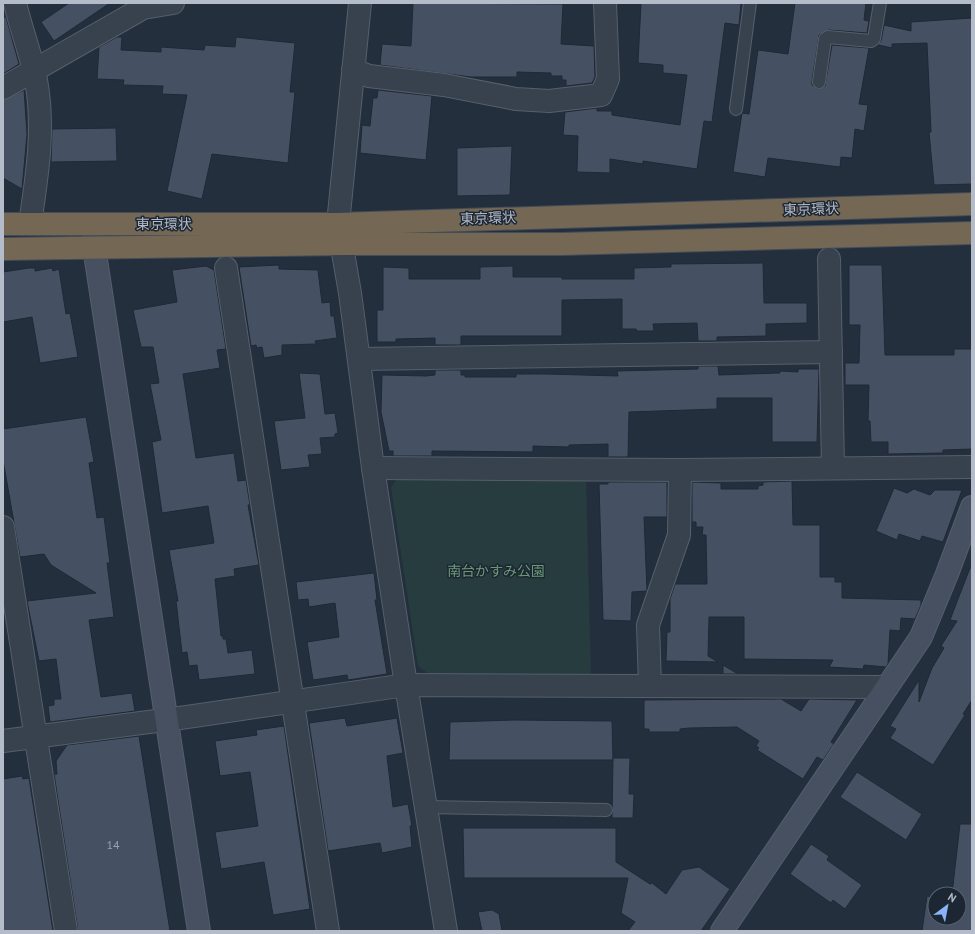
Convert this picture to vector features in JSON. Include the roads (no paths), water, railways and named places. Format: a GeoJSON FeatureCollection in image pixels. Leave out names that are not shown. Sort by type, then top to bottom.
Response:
{"type":"FeatureCollection","features":[{"type":"Feature","properties":{"kind":"highway","name":"東京環状"},"geometry":{"type":"LineString","coordinates":[[3,249],[94,247],[972,204]]}},
{"type":"Feature","properties":{"kind":"highway","name":"東京環状"},"geometry":{"type":"LineString","coordinates":[[3,224],[92,224],[561,244],[972,233]]}},
{"type":"Feature","properties":{"kind":"street"},"geometry":{"type":"LineString","coordinates":[[15,3],[36,82],[40,145],[30,224]]}},
{"type":"Feature","properties":{"kind":"street"},"geometry":{"type":"LineString","coordinates":[[3,88],[143,8],[173,3]]}},
{"type":"Feature","properties":{"kind":"street"},"geometry":{"type":"LineString","coordinates":[[360,3],[340,234],[360,359],[373,468],[406,685],[446,931]]}},
{"type":"Feature","properties":{"kind":"street"},"geometry":{"type":"LineString","coordinates":[[353,70],[369,76],[444,85],[516,99],[549,100],[601,95],[608,79],[605,3]]}},
{"type":"Feature","properties":{"kind":"street"},"geometry":{"type":"LineString","coordinates":[[92,224],[94,247],[168,720],[199,931]]}},
{"type":"Feature","properties":{"kind":"street"},"geometry":{"type":"LineString","coordinates":[[829,259],[833,468]]}},
{"type":"Feature","properties":{"kind":"street"},"geometry":{"type":"LineString","coordinates":[[226,268],[328,931]]}},
{"type":"Feature","properties":{"kind":"street"},"geometry":{"type":"LineString","coordinates":[[360,359],[831,352]]}},
{"type":"Feature","properties":{"kind":"street"},"geometry":{"type":"LineString","coordinates":[[373,468],[680,470],[972,467]]}},
{"type":"Feature","properties":{"kind":"street"},"geometry":{"type":"LineString","coordinates":[[650,686],[648,626],[679,535],[680,470]]}},
{"type":"Feature","properties":{"kind":"street"},"geometry":{"type":"LineString","coordinates":[[722,931],[921,637],[948,574],[972,507]]}},
{"type":"Feature","properties":{"kind":"street"},"geometry":{"type":"LineString","coordinates":[[3,527],[66,931]]}},
{"type":"Feature","properties":{"kind":"street"},"geometry":{"type":"LineString","coordinates":[[3,741],[168,720],[406,685],[887,687]]}},
{"type":"Feature","properties":{"kind":"lane"},"geometry":{"type":"LineString","coordinates":[[736,108],[750,3]]}},
{"type":"Feature","properties":{"kind":"lane"},"geometry":{"type":"LineString","coordinates":[[819,82],[825,39],[828,37],[871,41],[874,39],[880,3]]}},
{"type":"Feature","properties":{"kind":"lane"},"geometry":{"type":"LineString","coordinates":[[426,807],[606,810]]}},
{"type":"Feature","properties":{"kind":"park label","name":"南台かすみ公園"},"geometry":{"type":"Point","coordinates":[496,571]}}]}
